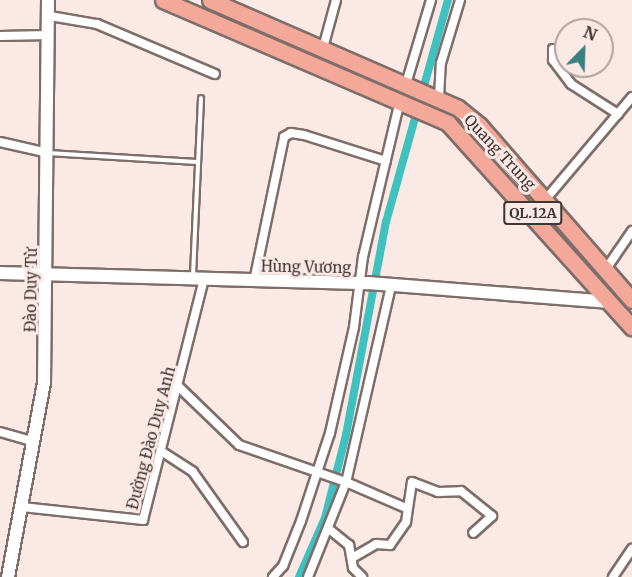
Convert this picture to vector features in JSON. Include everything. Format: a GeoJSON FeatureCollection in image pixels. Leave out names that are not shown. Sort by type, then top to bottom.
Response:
{"type":"FeatureCollection","features":[{"type":"Feature","properties":{"kind":"highway","name":"QL.12A"},"geometry":{"type":"LineString","coordinates":[[163,0],[401,101]]}},
{"type":"Feature","properties":{"kind":"highway","name":"QL.12A"},"geometry":{"type":"LineString","coordinates":[[210,0],[435,97]]}},
{"type":"Feature","properties":{"kind":"highway"},"geometry":{"type":"LineString","coordinates":[[253,37],[260,21]]}},
{"type":"Feature","properties":{"kind":"highway","name":"Quang Trung"},"geometry":{"type":"LineString","coordinates":[[435,97],[480,126],[629,292]]}},
{"type":"Feature","properties":{"kind":"highway","name":"Quang Trung"},"geometry":{"type":"LineString","coordinates":[[401,101],[448,123],[466,138],[632,327]]}},
{"type":"Feature","properties":{"kind":"highway"},"geometry":{"type":"LineString","coordinates":[[506,183],[520,172]]}},
{"type":"Feature","properties":{"kind":"highway"},"geometry":{"type":"LineString","coordinates":[[610,302],[629,292]]}},
{"type":"Feature","properties":{"kind":"street","name":"Đào Duy Từ"},"geometry":{"type":"LineString","coordinates":[[8,577],[35,442],[44,383],[50,16],[48,0]]}},
{"type":"Feature","properties":{"kind":"street"},"geometry":{"type":"LineString","coordinates":[[322,48],[336,0]]}},
{"type":"Feature","properties":{"kind":"street"},"geometry":{"type":"LineString","coordinates":[[408,85],[431,0]]}},
{"type":"Feature","properties":{"kind":"street"},"geometry":{"type":"LineString","coordinates":[[435,97],[441,63],[460,0]]}},
{"type":"Feature","properties":{"kind":"street"},"geometry":{"type":"LineString","coordinates":[[50,16],[98,24],[215,74]]}},
{"type":"Feature","properties":{"kind":"street"},"geometry":{"type":"LineString","coordinates":[[0,36],[49,35]]}},
{"type":"Feature","properties":{"kind":"street"},"geometry":{"type":"LineString","coordinates":[[553,49],[553,60],[571,84],[618,114]]}},
{"type":"Feature","properties":{"kind":"street"},"geometry":{"type":"LineString","coordinates":[[545,200],[632,97]]}},
{"type":"Feature","properties":{"kind":"street"},"geometry":{"type":"LineString","coordinates":[[273,577],[285,560],[320,471],[365,283],[363,257],[401,101]]}},
{"type":"Feature","properties":{"kind":"street"},"geometry":{"type":"LineString","coordinates":[[254,281],[284,137],[304,135],[386,161]]}},
{"type":"Feature","properties":{"kind":"street"},"geometry":{"type":"LineString","coordinates":[[0,142],[48,153]]}},
{"type":"Feature","properties":{"kind":"street"},"geometry":{"type":"LineString","coordinates":[[606,269],[632,231]]}},
{"type":"Feature","properties":{"kind":"street","name":"Hùng Vương"},"geometry":{"type":"LineString","coordinates":[[0,273],[365,283],[610,302]]}},
{"type":"Feature","properties":{"kind":"street","name":"Đường Đào Duy Anh"},"geometry":{"type":"LineString","coordinates":[[22,507],[143,520],[178,387],[198,279]]}},
{"type":"Feature","properties":{"kind":"street"},"geometry":{"type":"LineString","coordinates":[[308,577],[329,529],[345,481],[389,286]]}},
{"type":"Feature","properties":{"kind":"street"},"geometry":{"type":"LineString","coordinates":[[178,387],[239,445],[320,471],[406,508]]}},
{"type":"Feature","properties":{"kind":"street"},"geometry":{"type":"LineString","coordinates":[[0,432],[35,442]]}},
{"type":"Feature","properties":{"kind":"street"},"geometry":{"type":"LineString","coordinates":[[161,451],[194,472],[243,542]]}},
{"type":"Feature","properties":{"kind":"street"},"geometry":{"type":"LineString","coordinates":[[352,558],[376,544],[390,545],[406,522],[406,508],[412,482],[441,492],[461,491],[492,516],[473,533]]}},
{"type":"Feature","properties":{"kind":"street"},"geometry":{"type":"LineString","coordinates":[[329,529],[346,541],[354,571],[362,577]]}},
{"type":"Feature","properties":{"kind":"street"},"geometry":{"type":"LineString","coordinates":[[613,577],[632,549]]}},
{"type":"Feature","properties":{"kind":"lane"},"geometry":{"type":"LineString","coordinates":[[198,279],[197,162],[201,98]]}},
{"type":"Feature","properties":{"kind":"lane"},"geometry":{"type":"LineString","coordinates":[[48,153],[197,162]]}},
{"type":"Feature","properties":{"kind":"waterway"},"geometry":{"type":"LineString","coordinates":[[299,577],[325,518],[346,435],[386,222],[448,0]]}}]}
